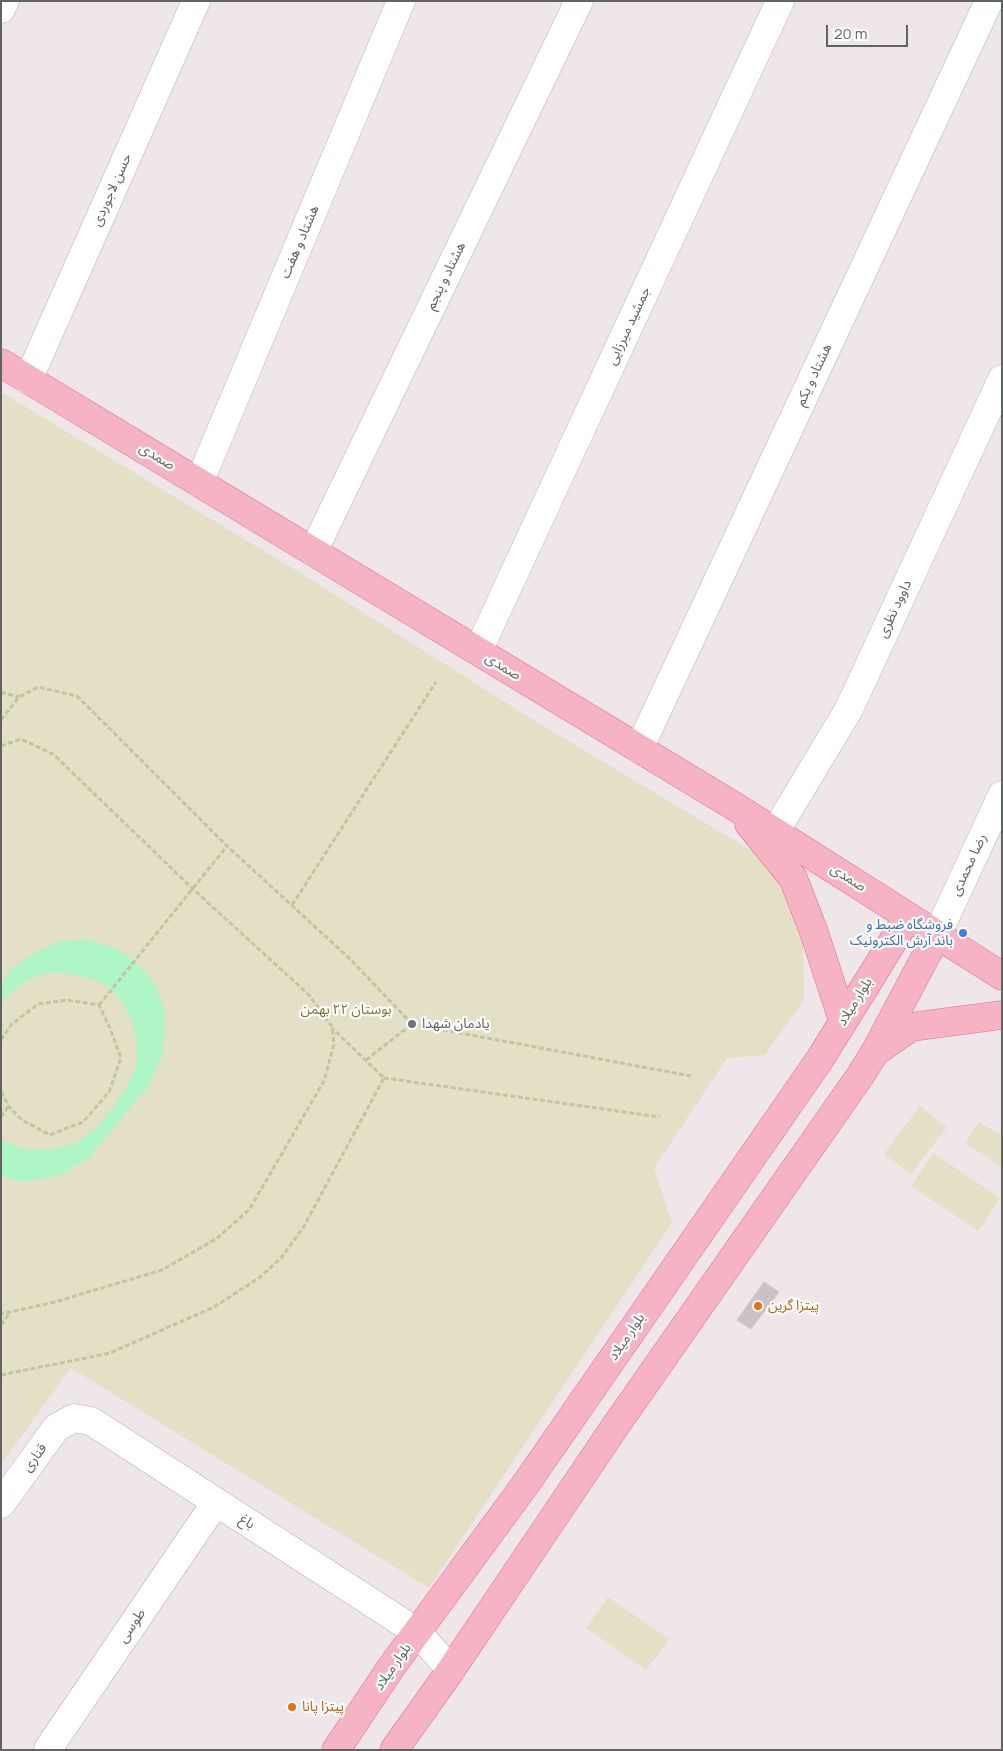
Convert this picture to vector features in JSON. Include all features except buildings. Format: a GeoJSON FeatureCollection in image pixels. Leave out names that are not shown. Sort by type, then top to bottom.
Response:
{"type":"FeatureCollection","features":[{"type":"Feature","properties":{"kind":"main road","name":"صمدی"},"geometry":{"type":"LineString","coordinates":[[1,363],[734,806],[1002,976]]}},
{"type":"Feature","properties":{"kind":"main road"},"geometry":{"type":"LineString","coordinates":[[734,806],[793,878],[814,932],[843,1020]]}},
{"type":"Feature","properties":{"kind":"main road","name":"بلوار میلاد"},"geometry":{"type":"LineString","coordinates":[[336,1750],[417,1632],[525,1486],[820,1059],[908,917]]}},
{"type":"Feature","properties":{"kind":"main road"},"geometry":{"type":"LineString","coordinates":[[394,1750],[614,1428],[875,1052],[937,935]]}},
{"type":"Feature","properties":{"kind":"main road"},"geometry":{"type":"LineString","coordinates":[[875,1052],[911,1028],[1002,1015]]}},
{"type":"Feature","properties":{"kind":"main road"},"geometry":{"type":"LineString","coordinates":[[581,1404],[614,1428]]}},
{"type":"Feature","properties":{"kind":"street"},"geometry":{"type":"LineString","coordinates":[[1,10],[5,1]]}},
{"type":"Feature","properties":{"kind":"street","name":"حسن لاجوردی"},"geometry":{"type":"LineString","coordinates":[[28,380],[196,1]]}},
{"type":"Feature","properties":{"kind":"street","name":"هشتاد و هفت"},"geometry":{"type":"LineString","coordinates":[[198,482],[401,1]]}},
{"type":"Feature","properties":{"kind":"street","name":"هشتاد و پنجم"},"geometry":{"type":"LineString","coordinates":[[313,552],[579,1]]}},
{"type":"Feature","properties":{"kind":"street","name":"جمشید میرزایی"},"geometry":{"type":"LineString","coordinates":[[478,651],[780,1]]}},
{"type":"Feature","properties":{"kind":"street","name":"هشتاد و یکم"},"geometry":{"type":"LineString","coordinates":[[639,749],[989,1]]}},
{"type":"Feature","properties":{"kind":"street","name":"داوود نظری"},"geometry":{"type":"LineString","coordinates":[[775,832],[849,709],[1002,378]]}},
{"type":"Feature","properties":{"kind":"street","name":"رضا محمدی"},"geometry":{"type":"LineString","coordinates":[[937,935],[1002,795]]}},
{"type":"Feature","properties":{"kind":"street","name":"باغ"},"geometry":{"type":"LineString","coordinates":[[74,1418],[91,1421],[417,1632],[450,1670]]}},
{"type":"Feature","properties":{"kind":"street","name":"قناری"},"geometry":{"type":"LineString","coordinates":[[1,1504],[56,1428],[74,1418]]}},
{"type":"Feature","properties":{"kind":"street","name":"طوسی"},"geometry":{"type":"LineString","coordinates":[[48,1749],[216,1502]]}},
{"type":"Feature","properties":{"kind":"path"},"geometry":{"type":"LineString","coordinates":[[292,905],[436,682]]}},
{"type":"Feature","properties":{"kind":"path"},"geometry":{"type":"LineString","coordinates":[[1,720],[19,697],[38,687],[77,696],[227,846],[348,957],[412,1024],[691,1076]]}},
{"type":"Feature","properties":{"kind":"path"},"geometry":{"type":"LineString","coordinates":[[1,692],[19,697]]}},
{"type":"Feature","properties":{"kind":"path"},"geometry":{"type":"LineString","coordinates":[[1,746],[21,739],[52,754],[193,889],[309,995],[332,1027],[384,1078],[660,1117]]}},
{"type":"Feature","properties":{"kind":"path"},"geometry":{"type":"LineString","coordinates":[[99,1005],[227,846]]}},
{"type":"Feature","properties":{"kind":"path"},"geometry":{"type":"LineString","coordinates":[[1,1040],[11,1025],[38,1004],[67,1000],[99,1005]]}},
{"type":"Feature","properties":{"kind":"path"},"geometry":{"type":"LineString","coordinates":[[1,1091],[8,1107],[22,1120],[50,1135],[83,1122],[109,1092],[121,1058],[99,1005]]}},
{"type":"Feature","properties":{"kind":"path"},"geometry":{"type":"LineString","coordinates":[[366,1060],[412,1024]]}},
{"type":"Feature","properties":{"kind":"path"},"geometry":{"type":"LineString","coordinates":[[1,1314],[55,1302],[162,1270],[216,1239],[234,1224],[249,1210],[324,1081],[334,1044],[332,1027]]}},
{"type":"Feature","properties":{"kind":"path"},"geometry":{"type":"LineString","coordinates":[[1,1375],[110,1353],[214,1307],[259,1278],[281,1258],[302,1228],[384,1078]]}},
{"type":"Feature","properties":{"kind":"path"},"geometry":{"type":"LineString","coordinates":[[1,1117],[8,1107]]}},
{"type":"Feature","properties":{"kind":"path"},"geometry":{"type":"LineString","coordinates":[[1,1326],[10,1313]]}},
{"type":"Feature","properties":{"kind":"green space","name":"بوستان ۲۲ بهمن"},"geometry":{"type":"Polygon","coordinates":[[[1,392],[307,577],[535,721],[757,854],[788,892],[803,942],[804,1000],[765,1055],[727,1058],[654,1168],[672,1223],[429,1588],[71,1368],[1,1464],[1,392]]]}},
{"type":"Feature","properties":{"kind":"green space"},"geometry":{"type":"Polygon","coordinates":[[[920,1106],[947,1127],[911,1174],[884,1154],[920,1106]]]}},
{"type":"Feature","properties":{"kind":"green space"},"geometry":{"type":"Polygon","coordinates":[[[979,1122],[1002,1136],[1002,1167],[965,1143],[979,1122]]]}},
{"type":"Feature","properties":{"kind":"green space"},"geometry":{"type":"Polygon","coordinates":[[[933,1153],[1000,1198],[978,1231],[911,1186],[933,1153]]]}},
{"type":"Feature","properties":{"kind":"green space"},"geometry":{"type":"Polygon","coordinates":[[[608,1597],[669,1639],[646,1670],[586,1628],[608,1597]]]}},
{"type":"Feature","properties":{"kind":"shaded area"},"geometry":{"type":"Polygon","coordinates":[[[88,939],[119,950],[141,967],[154,983],[165,1011],[163,1052],[150,1083],[89,1158],[58,1176],[23,1182],[1,1176],[1,1139],[26,1150],[53,1149],[77,1143],[97,1127],[112,1109],[127,1086],[137,1064],[137,1041],[131,1019],[120,998],[104,984],[81,976],[55,972],[32,977],[8,995],[1,1004],[1,986],[12,968],[39,950],[61,941],[88,939]]]}},
{"type":"Feature","properties":{"kind":"place","name":"فروشگاه ضبط و باند آرش الکترونیک"},"geometry":{"type":"Point","coordinates":[963,933]}},
{"type":"Feature","properties":{"kind":"place","name":"یادمان شهدا"},"geometry":{"type":"Point","coordinates":[412,1024]}},
{"type":"Feature","properties":{"kind":"place","name":"پیتزا گرین"},"geometry":{"type":"Point","coordinates":[758,1306]}},
{"type":"Feature","properties":{"kind":"place","name":"پیتزا پانا"},"geometry":{"type":"Point","coordinates":[292,1707]}}]}
